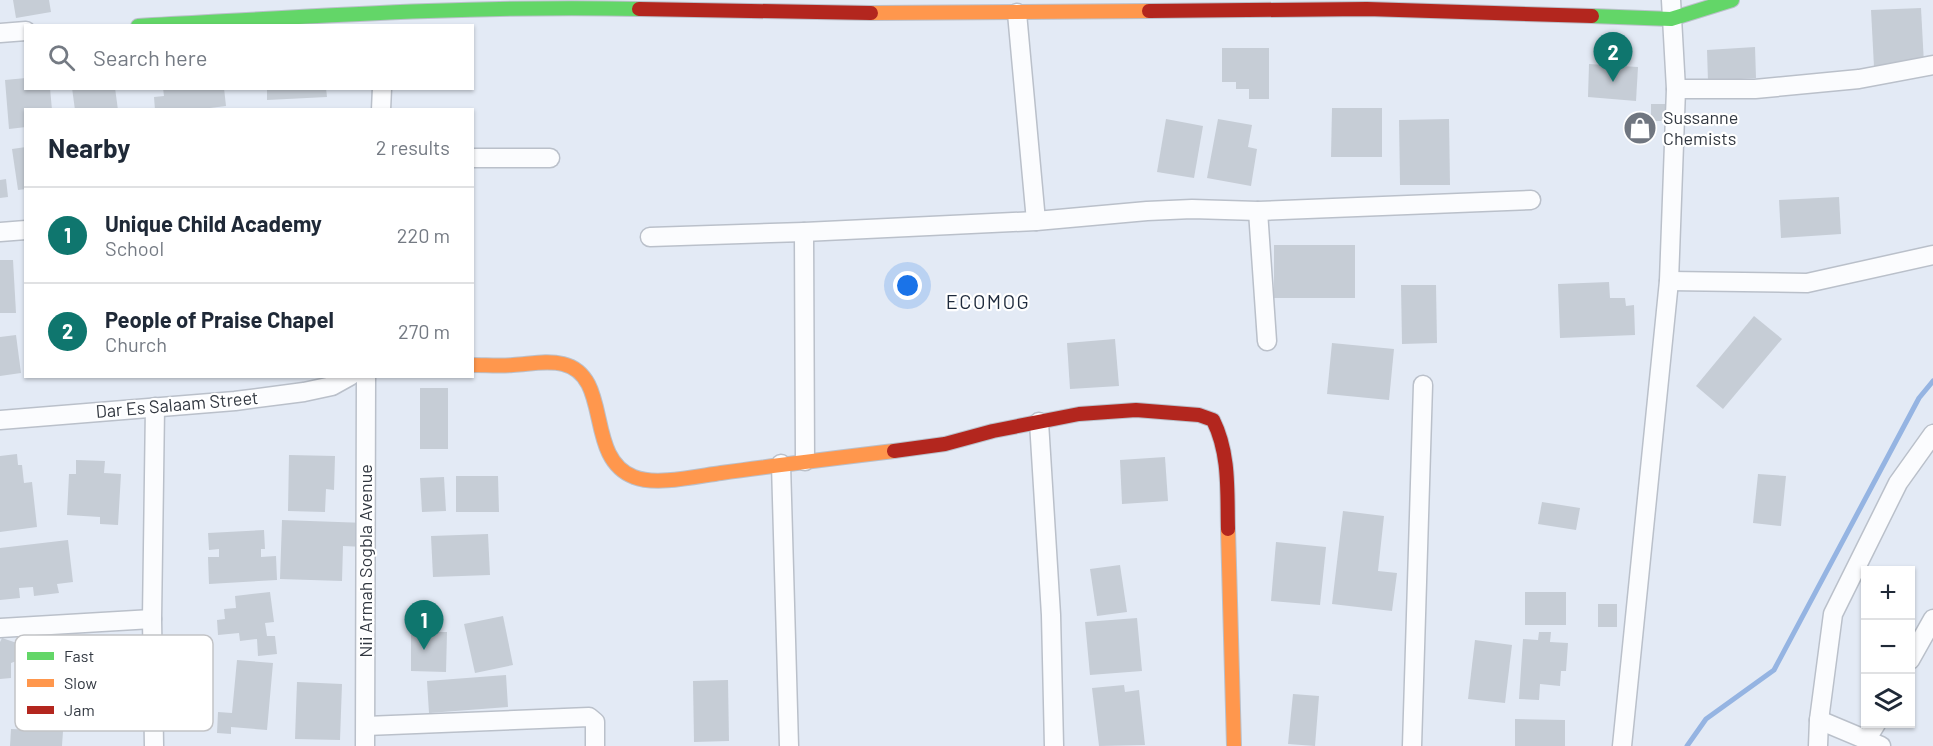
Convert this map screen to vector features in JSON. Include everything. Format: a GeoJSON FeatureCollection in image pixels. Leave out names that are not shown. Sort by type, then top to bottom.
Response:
{"type":"FeatureCollection","features":[{"type":"Feature","properties":{"kind":"street"},"geometry":{"type":"LineString","coordinates":[[1622,746],[1670,281],[1676,89],[1671,0]]}},
{"type":"Feature","properties":{"kind":"street"},"geometry":{"type":"LineString","coordinates":[[176,24],[600,4],[796,13],[1017,13],[1120,6],[1367,4],[1671,19],[1732,0]]}},
{"type":"Feature","properties":{"kind":"street"},"geometry":{"type":"LineString","coordinates":[[1017,13],[1036,221]]}},
{"type":"Feature","properties":{"kind":"street"},"geometry":{"type":"LineString","coordinates":[[0,33],[24,31]]}},
{"type":"Feature","properties":{"kind":"street"},"geometry":{"type":"LineString","coordinates":[[1676,89],[1755,88],[1859,79],[1933,65]]}},
{"type":"Feature","properties":{"kind":"street"},"geometry":{"type":"LineString","coordinates":[[381,108],[382,90]]}},
{"type":"Feature","properties":{"kind":"street"},"geometry":{"type":"LineString","coordinates":[[474,158],[550,158]]}},
{"type":"Feature","properties":{"kind":"street"},"geometry":{"type":"LineString","coordinates":[[650,237],[1036,221],[1192,209],[1258,212],[1531,200]]}},
{"type":"Feature","properties":{"kind":"street"},"geometry":{"type":"LineString","coordinates":[[1258,212],[1267,341]]}},
{"type":"Feature","properties":{"kind":"street"},"geometry":{"type":"LineString","coordinates":[[0,232],[24,230]]}},
{"type":"Feature","properties":{"kind":"street"},"geometry":{"type":"LineString","coordinates":[[804,232],[805,461]]}},
{"type":"Feature","properties":{"kind":"street"},"geometry":{"type":"LineString","coordinates":[[1670,281],[1807,283],[1933,255]]}},
{"type":"Feature","properties":{"kind":"street"},"geometry":{"type":"LineString","coordinates":[[474,365],[549,362],[569,366],[583,374],[589,386],[601,434],[610,458],[621,472],[635,478],[688,477],[945,444],[1079,414],[1136,410],[1199,415],[1213,420],[1221,436],[1226,467],[1234,746]]}},
{"type":"Feature","properties":{"kind":"street","name":"Dar Es Salaam Street"},"geometry":{"type":"LineString","coordinates":[[0,420],[235,401],[304,392],[332,386],[346,378]]}},
{"type":"Feature","properties":{"kind":"street","name":"Nii Armah Sogbla Avenue"},"geometry":{"type":"LineString","coordinates":[[365,746],[366,378]]}},
{"type":"Feature","properties":{"kind":"street"},"geometry":{"type":"LineString","coordinates":[[1412,746],[1423,385]]}},
{"type":"Feature","properties":{"kind":"street"},"geometry":{"type":"LineString","coordinates":[[152,635],[155,407]]}},
{"type":"Feature","properties":{"kind":"street"},"geometry":{"type":"LineString","coordinates":[[1039,422],[1051,615],[1054,746]]}},
{"type":"Feature","properties":{"kind":"street"},"geometry":{"type":"LineString","coordinates":[[1818,746],[1819,720],[1833,614],[1898,483],[1933,434]]}},
{"type":"Feature","properties":{"kind":"street"},"geometry":{"type":"LineString","coordinates":[[781,464],[789,746]]}},
{"type":"Feature","properties":{"kind":"street"},"geometry":{"type":"LineString","coordinates":[[0,628],[152,619]]}},
{"type":"Feature","properties":{"kind":"street"},"geometry":{"type":"LineString","coordinates":[[1915,653],[1933,619]]}},
{"type":"Feature","properties":{"kind":"street"},"geometry":{"type":"LineString","coordinates":[[366,726],[589,717],[595,722],[595,746]]}},
{"type":"Feature","properties":{"kind":"street"},"geometry":{"type":"LineString","coordinates":[[1819,720],[1874,743],[1876,728]]}},
{"type":"Feature","properties":{"kind":"street"},"geometry":{"type":"LineString","coordinates":[[154,731],[154,746]]}},
{"type":"Feature","properties":{"kind":"building"},"geometry":{"type":"Polygon","coordinates":[[[13,0],[49,0],[51,12],[16,18],[13,0]]]}},
{"type":"Feature","properties":{"kind":"building"},"geometry":{"type":"Polygon","coordinates":[[[1921,8],[1924,64],[1874,67],[1871,10],[1921,8]]]}},
{"type":"Feature","properties":{"kind":"building"},"geometry":{"type":"Polygon","coordinates":[[[1755,47],[1756,78],[1708,81],[1707,50],[1755,47]]]}},
{"type":"Feature","properties":{"kind":"building"},"geometry":{"type":"Polygon","coordinates":[[[1222,48],[1269,48],[1269,99],[1249,99],[1249,89],[1236,89],[1236,82],[1222,82],[1222,48]]]}},
{"type":"Feature","properties":{"kind":"building"},"geometry":{"type":"Polygon","coordinates":[[[1589,64],[1638,67],[1636,101],[1588,97],[1589,64]]]}},
{"type":"Feature","properties":{"kind":"building"},"geometry":{"type":"Polygon","coordinates":[[[24,78],[24,90],[50,90],[52,108],[24,108],[24,127],[9,129],[5,80],[24,78]]]}},
{"type":"Feature","properties":{"kind":"building"},"geometry":{"type":"Polygon","coordinates":[[[72,90],[115,90],[118,108],[75,108],[72,90]]]}},
{"type":"Feature","properties":{"kind":"building"},"geometry":{"type":"Polygon","coordinates":[[[163,90],[224,90],[226,106],[155,108],[154,97],[164,96],[163,90]]]}},
{"type":"Feature","properties":{"kind":"building"},"geometry":{"type":"Polygon","coordinates":[[[267,90],[326,90],[327,97],[267,100],[267,90]]]}},
{"type":"Feature","properties":{"kind":"building"},"geometry":{"type":"Polygon","coordinates":[[[1651,104],[1665,104],[1665,121],[1651,121],[1651,104]]]}},
{"type":"Feature","properties":{"kind":"building"},"geometry":{"type":"Polygon","coordinates":[[[1332,108],[1382,108],[1382,157],[1331,157],[1332,108]]]}},
{"type":"Feature","properties":{"kind":"building"},"geometry":{"type":"Polygon","coordinates":[[[1166,119],[1203,126],[1194,178],[1157,172],[1166,119]]]}},
{"type":"Feature","properties":{"kind":"building"},"geometry":{"type":"Polygon","coordinates":[[[1218,119],[1252,125],[1248,147],[1257,149],[1251,186],[1207,178],[1218,119]]]}},
{"type":"Feature","properties":{"kind":"building"},"geometry":{"type":"Polygon","coordinates":[[[1449,119],[1450,185],[1400,185],[1399,120],[1449,119]]]}},
{"type":"Feature","properties":{"kind":"building"},"geometry":{"type":"Polygon","coordinates":[[[24,147],[24,189],[18,190],[12,149],[24,147]]]}},
{"type":"Feature","properties":{"kind":"building"},"geometry":{"type":"Polygon","coordinates":[[[6,179],[8,197],[0,198],[0,180],[6,179]]]}},
{"type":"Feature","properties":{"kind":"building"},"geometry":{"type":"Polygon","coordinates":[[[1839,197],[1841,234],[1781,238],[1779,200],[1839,197]]]}},
{"type":"Feature","properties":{"kind":"building"},"geometry":{"type":"Polygon","coordinates":[[[1274,245],[1355,245],[1355,298],[1274,298],[1274,245]]]}},
{"type":"Feature","properties":{"kind":"building"},"geometry":{"type":"Polygon","coordinates":[[[0,260],[13,260],[16,313],[0,313],[0,260]]]}},
{"type":"Feature","properties":{"kind":"building"},"geometry":{"type":"Polygon","coordinates":[[[1609,282],[1610,298],[1625,298],[1626,306],[1634,305],[1635,335],[1560,338],[1558,284],[1609,282]]]}},
{"type":"Feature","properties":{"kind":"building"},"geometry":{"type":"Polygon","coordinates":[[[1401,285],[1436,285],[1437,343],[1402,344],[1401,285]]]}},
{"type":"Feature","properties":{"kind":"building"},"geometry":{"type":"Polygon","coordinates":[[[1754,316],[1782,339],[1723,409],[1696,386],[1754,316]]]}},
{"type":"Feature","properties":{"kind":"building"},"geometry":{"type":"Polygon","coordinates":[[[16,335],[21,373],[0,376],[0,337],[16,335]]]}},
{"type":"Feature","properties":{"kind":"building"},"geometry":{"type":"Polygon","coordinates":[[[1115,339],[1119,386],[1070,389],[1067,343],[1115,339]]]}},
{"type":"Feature","properties":{"kind":"building"},"geometry":{"type":"Polygon","coordinates":[[[1332,343],[1394,349],[1389,400],[1327,394],[1332,343]]]}},
{"type":"Feature","properties":{"kind":"building"},"geometry":{"type":"Polygon","coordinates":[[[420,388],[448,388],[448,449],[420,449],[420,388]]]}},
{"type":"Feature","properties":{"kind":"building"},"geometry":{"type":"Polygon","coordinates":[[[17,454],[18,465],[22,465],[24,483],[32,482],[37,527],[0,532],[0,456],[17,454]]]}},
{"type":"Feature","properties":{"kind":"building"},"geometry":{"type":"Polygon","coordinates":[[[289,455],[335,456],[334,490],[326,489],[325,512],[288,511],[289,455]]]}},
{"type":"Feature","properties":{"kind":"building"},"geometry":{"type":"Polygon","coordinates":[[[1165,457],[1168,501],[1122,504],[1120,460],[1165,457]]]}},
{"type":"Feature","properties":{"kind":"building"},"geometry":{"type":"Polygon","coordinates":[[[76,460],[105,461],[104,473],[121,474],[118,525],[100,524],[100,517],[67,515],[69,474],[76,474],[76,460]]]}},
{"type":"Feature","properties":{"kind":"building"},"geometry":{"type":"Polygon","coordinates":[[[1758,474],[1786,476],[1781,526],[1753,523],[1758,474]]]}},
{"type":"Feature","properties":{"kind":"building"},"geometry":{"type":"Polygon","coordinates":[[[456,476],[498,476],[499,512],[456,512],[456,476]]]}},
{"type":"Feature","properties":{"kind":"building"},"geometry":{"type":"Polygon","coordinates":[[[444,477],[446,511],[422,512],[420,478],[444,477]]]}},
{"type":"Feature","properties":{"kind":"building"},"geometry":{"type":"Polygon","coordinates":[[[1542,502],[1580,508],[1576,530],[1538,524],[1542,502]]]}},
{"type":"Feature","properties":{"kind":"building"},"geometry":{"type":"Polygon","coordinates":[[[1343,511],[1384,516],[1378,571],[1397,573],[1392,611],[1332,604],[1343,511]]]}},
{"type":"Feature","properties":{"kind":"building"},"geometry":{"type":"Polygon","coordinates":[[[282,520],[366,523],[365,547],[343,546],[342,581],[280,579],[282,520]]]}},
{"type":"Feature","properties":{"kind":"building"},"geometry":{"type":"Polygon","coordinates":[[[264,530],[265,549],[261,549],[261,557],[276,556],[277,580],[209,584],[208,557],[219,557],[219,549],[209,550],[208,533],[264,530]]]}},
{"type":"Feature","properties":{"kind":"building"},"geometry":{"type":"Polygon","coordinates":[[[488,534],[490,575],[433,577],[431,536],[488,534]]]}},
{"type":"Feature","properties":{"kind":"building"},"geometry":{"type":"Polygon","coordinates":[[[68,540],[73,582],[57,584],[59,593],[34,596],[33,587],[19,588],[20,598],[0,600],[0,548],[68,540]]]}},
{"type":"Feature","properties":{"kind":"building"},"geometry":{"type":"Polygon","coordinates":[[[1276,542],[1326,547],[1320,605],[1271,601],[1276,542]]]}},
{"type":"Feature","properties":{"kind":"building"},"geometry":{"type":"Polygon","coordinates":[[[1120,565],[1127,612],[1097,616],[1090,569],[1120,565]]]}},
{"type":"Feature","properties":{"kind":"building"},"geometry":{"type":"Polygon","coordinates":[[[270,592],[274,622],[265,623],[267,636],[275,636],[277,654],[258,656],[257,639],[240,641],[239,633],[218,635],[217,620],[225,619],[224,609],[236,608],[235,596],[270,592]]]}},
{"type":"Feature","properties":{"kind":"building"},"geometry":{"type":"Polygon","coordinates":[[[1525,592],[1566,592],[1566,625],[1525,625],[1525,592]]]}},
{"type":"Feature","properties":{"kind":"building"},"geometry":{"type":"Polygon","coordinates":[[[1598,604],[1617,604],[1617,627],[1598,627],[1598,604]]]}},
{"type":"Feature","properties":{"kind":"building"},"geometry":{"type":"Polygon","coordinates":[[[503,616],[513,665],[475,673],[464,624],[503,616]]]}},
{"type":"Feature","properties":{"kind":"building"},"geometry":{"type":"Polygon","coordinates":[[[1137,618],[1142,671],[1090,675],[1085,622],[1137,618]]]}},
{"type":"Feature","properties":{"kind":"building"},"geometry":{"type":"Polygon","coordinates":[[[411,632],[447,632],[446,672],[411,671],[411,632]]]}},
{"type":"Feature","properties":{"kind":"building"},"geometry":{"type":"Polygon","coordinates":[[[1539,632],[1551,632],[1550,642],[1568,643],[1566,671],[1561,671],[1560,686],[1540,684],[1539,700],[1519,699],[1523,639],[1538,640],[1539,632]]]}},
{"type":"Feature","properties":{"kind":"building"},"geometry":{"type":"Polygon","coordinates":[[[2,638],[15,642],[15,662],[11,663],[11,678],[0,679],[0,642],[2,638]]]}},
{"type":"Feature","properties":{"kind":"building"},"geometry":{"type":"Polygon","coordinates":[[[1475,640],[1512,645],[1505,703],[1468,699],[1475,640]]]}},
{"type":"Feature","properties":{"kind":"building"},"geometry":{"type":"Polygon","coordinates":[[[237,660],[273,663],[267,730],[231,727],[231,734],[217,733],[218,712],[232,713],[237,660]]]}},
{"type":"Feature","properties":{"kind":"building"},"geometry":{"type":"Polygon","coordinates":[[[506,675],[508,707],[429,713],[427,681],[506,675]]]}},
{"type":"Feature","properties":{"kind":"building"},"geometry":{"type":"Polygon","coordinates":[[[728,680],[729,741],[694,742],[693,681],[728,680]]]}},
{"type":"Feature","properties":{"kind":"building"},"geometry":{"type":"Polygon","coordinates":[[[297,682],[342,684],[340,740],[295,739],[297,682]]]}},
{"type":"Feature","properties":{"kind":"building"},"geometry":{"type":"Polygon","coordinates":[[[1124,685],[1125,692],[1139,690],[1145,745],[1099,746],[1092,688],[1124,685]]]}},
{"type":"Feature","properties":{"kind":"building"},"geometry":{"type":"Polygon","coordinates":[[[1293,694],[1319,696],[1315,746],[1288,744],[1293,694]]]}},
{"type":"Feature","properties":{"kind":"building"},"geometry":{"type":"Polygon","coordinates":[[[1515,719],[1565,720],[1565,746],[1515,746],[1515,719]]]}},
{"type":"Feature","properties":{"kind":"building"},"geometry":{"type":"Polygon","coordinates":[[[11,729],[15,731],[63,731],[62,746],[10,746],[11,729]]]}},
{"type":"Feature","properties":{"kind":"waterway"},"geometry":{"type":"LineString","coordinates":[[1687,746],[1706,719],[1774,670],[1919,398],[1933,381]]}},
{"type":"Feature","properties":{"kind":"traffic: fast"},"geometry":{"type":"LineString","coordinates":[[1592,16],[1671,19],[1732,0]]}},
{"type":"Feature","properties":{"kind":"traffic: fast"},"geometry":{"type":"LineString","coordinates":[[176,24],[451,10],[639,9]]}},
{"type":"Feature","properties":{"kind":"traffic: slow"},"geometry":{"type":"LineString","coordinates":[[871,13],[1149,11]]}},
{"type":"Feature","properties":{"kind":"traffic: slow"},"geometry":{"type":"LineString","coordinates":[[474,365],[551,362],[563,364],[578,372],[588,384],[609,453],[619,467],[643,480],[677,480],[894,451]]}},
{"type":"Feature","properties":{"kind":"traffic: slow"},"geometry":{"type":"LineString","coordinates":[[1228,529],[1234,746]]}},
{"type":"Feature","properties":{"kind":"traffic: jam"},"geometry":{"type":"LineString","coordinates":[[639,9],[871,13]]}},
{"type":"Feature","properties":{"kind":"traffic: jam"},"geometry":{"type":"LineString","coordinates":[[1149,11],[1367,9],[1592,16]]}},
{"type":"Feature","properties":{"kind":"traffic: jam"},"geometry":{"type":"LineString","coordinates":[[894,451],[945,444],[993,431],[1079,414],[1136,410],[1199,415],[1213,420],[1222,446],[1226,473],[1228,529]]}},
{"type":"Feature","properties":{"kind":"place","name":"People of Praise Chapel"},"geometry":{"type":"Point","coordinates":[1613,82]}},
{"type":"Feature","properties":{"kind":"place","name":"Sussanne Chemists"},"geometry":{"type":"Point","coordinates":[1640,128]}},
{"type":"Feature","properties":{"kind":"place","name":"Unique Child Academy"},"geometry":{"type":"Point","coordinates":[424,650]}},
{"type":"Feature","properties":{"kind":"district","name":"ECOMOG"},"geometry":{"type":"Point","coordinates":[988,302]}}]}
